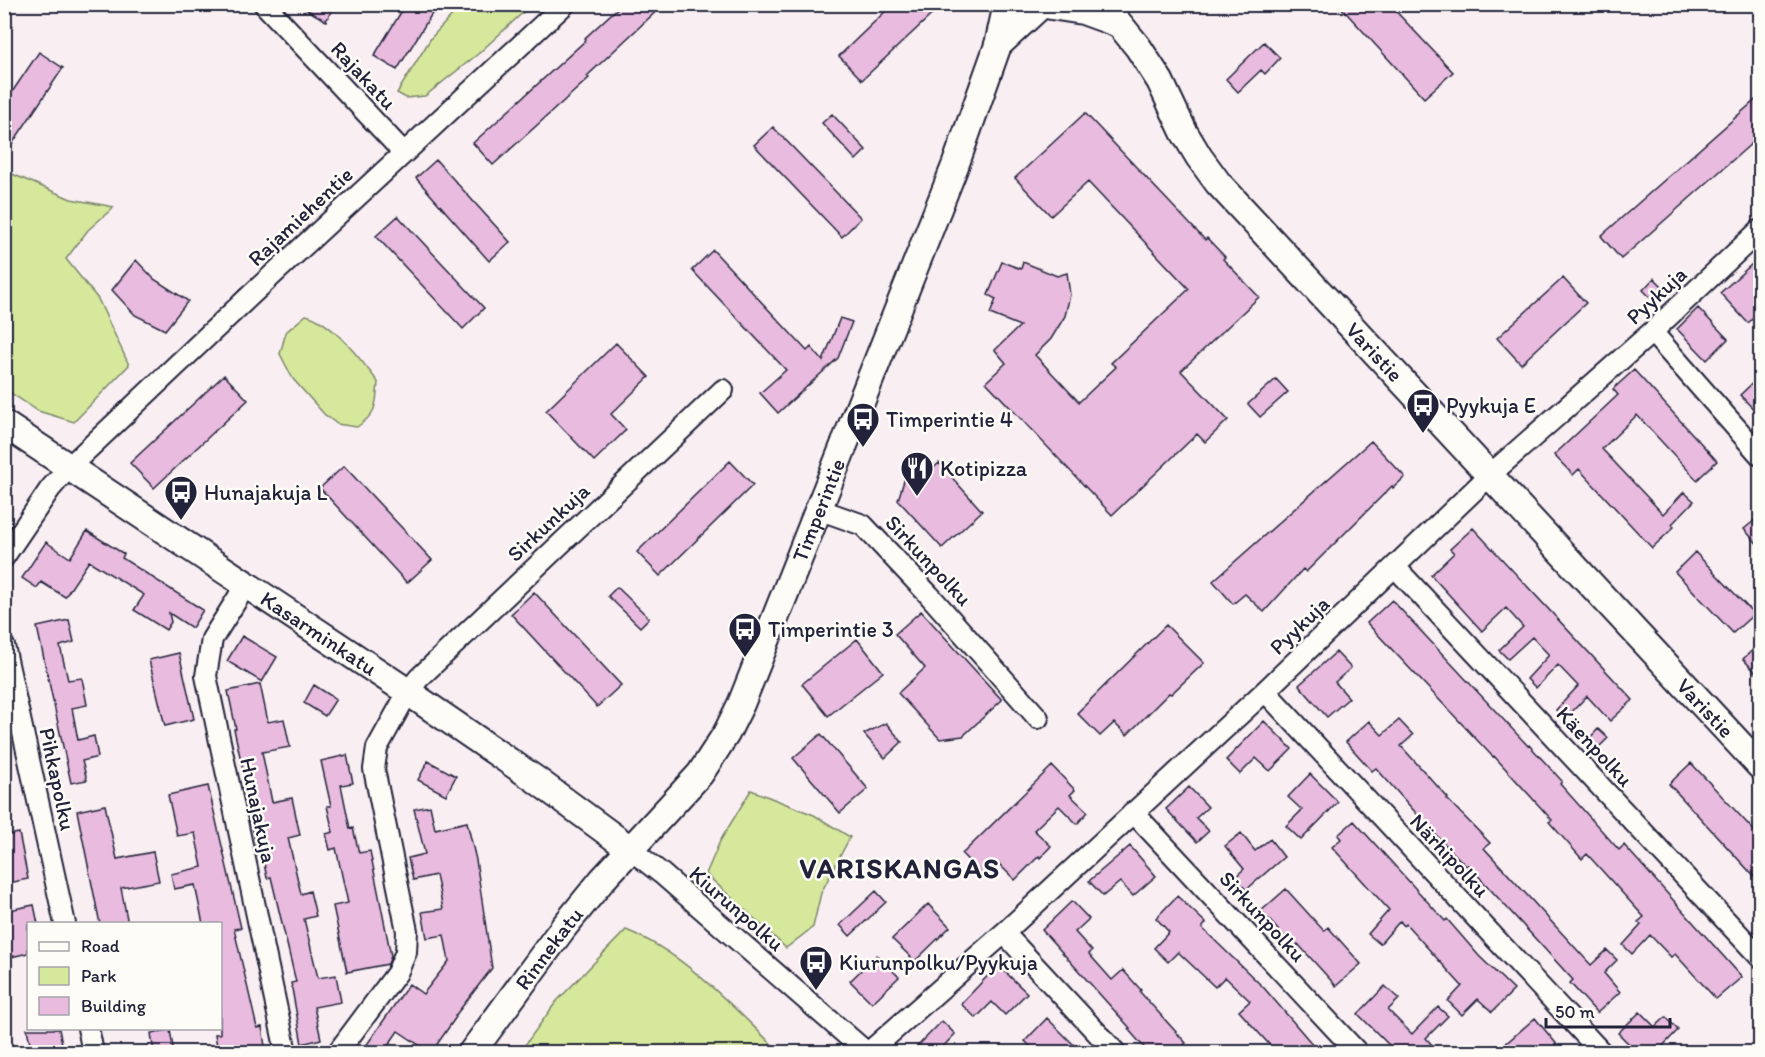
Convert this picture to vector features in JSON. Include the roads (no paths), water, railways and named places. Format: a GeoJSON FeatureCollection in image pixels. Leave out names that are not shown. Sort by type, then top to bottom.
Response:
{"type":"FeatureCollection","features":[{"type":"Feature","properties":{"kind":"street","name":"Rajakatu"},"geometry":{"type":"LineString","coordinates":[[264,4],[404,153]]}},
{"type":"Feature","properties":{"kind":"street","name":"Rajamiehentie"},"geometry":{"type":"LineString","coordinates":[[70,466],[565,4]]}},
{"type":"Feature","properties":{"kind":"street","name":"Timperintie"},"geometry":{"type":"LineString","coordinates":[[630,849],[700,774],[726,734],[741,704],[955,166],[998,45],[1007,4]]}},
{"type":"Feature","properties":{"kind":"street","name":"Timperintie"},"geometry":{"type":"LineString","coordinates":[[998,45],[1042,6]]}},
{"type":"Feature","properties":{"kind":"street","name":"Varistie"},"geometry":{"type":"LineString","coordinates":[[1042,6],[1110,14],[1137,47],[1160,81],[1184,132],[1218,183],[1761,766]]}},
{"type":"Feature","properties":{"kind":"street","name":"Pyykuja"},"geometry":{"type":"LineString","coordinates":[[868,1053],[1004,933],[1265,691],[1491,474],[1652,332],[1761,230]]}},
{"type":"Feature","properties":{"kind":"street"},"geometry":{"type":"LineString","coordinates":[[1652,332],[1761,455]]}},
{"type":"Feature","properties":{"kind":"street","name":"Sirkunkuja"},"geometry":{"type":"LineString","coordinates":[[408,692],[435,663],[723,390]]}},
{"type":"Feature","properties":{"kind":"street","name":"Kasarminkatu"},"geometry":{"type":"LineString","coordinates":[[4,424],[535,778],[630,849]]}},
{"type":"Feature","properties":{"kind":"street"},"geometry":{"type":"LineString","coordinates":[[4,557],[50,489],[70,466]]}},
{"type":"Feature","properties":{"kind":"street","name":"Sirkunpolku"},"geometry":{"type":"LineString","coordinates":[[818,509],[863,525],[930,596],[1038,718]]}},
{"type":"Feature","properties":{"kind":"street","name":"Käenpolku"},"geometry":{"type":"LineString","coordinates":[[1395,567],[1761,957]]}},
{"type":"Feature","properties":{"kind":"street","name":"Hunajakuja"},"geometry":{"type":"LineString","coordinates":[[246,585],[212,639],[206,676],[286,1053]]}},
{"type":"Feature","properties":{"kind":"street","name":"Pihkapolku"},"geometry":{"type":"LineString","coordinates":[[4,646],[65,922]]}},
{"type":"Feature","properties":{"kind":"street","name":"Närhipolku"},"geometry":{"type":"LineString","coordinates":[[1265,691],[1601,1053]]}},
{"type":"Feature","properties":{"kind":"street"},"geometry":{"type":"LineString","coordinates":[[338,1053],[397,973],[406,952],[407,931],[374,770],[377,748],[408,692]]}},
{"type":"Feature","properties":{"kind":"street","name":"Sirkunpolku"},"geometry":{"type":"LineString","coordinates":[[1133,812],[1357,1053]]}},
{"type":"Feature","properties":{"kind":"street","name":"Rinnekatu"},"geometry":{"type":"LineString","coordinates":[[472,1053],[563,928],[630,849]]}},
{"type":"Feature","properties":{"kind":"street","name":"Kiurunpolku"},"geometry":{"type":"LineString","coordinates":[[630,849],[663,874],[868,1053]]}},
{"type":"Feature","properties":{"kind":"street"},"geometry":{"type":"LineString","coordinates":[[1004,933],[1115,1053]]}},
{"type":"Feature","properties":{"kind":"street"},"geometry":{"type":"LineString","coordinates":[[88,1030],[93,1053]]}},
{"type":"Feature","properties":{"kind":"place","name":"Pyykuja E"},"geometry":{"type":"Point","coordinates":[1423,434]}},
{"type":"Feature","properties":{"kind":"place","name":"Timperintie 4"},"geometry":{"type":"Point","coordinates":[863,448]}},
{"type":"Feature","properties":{"kind":"place","name":"Kotipizza"},"geometry":{"type":"Point","coordinates":[917,497]}},
{"type":"Feature","properties":{"kind":"place","name":"Hunajakuja L"},"geometry":{"type":"Point","coordinates":[181,521]}},
{"type":"Feature","properties":{"kind":"place","name":"Timperintie 3"},"geometry":{"type":"Point","coordinates":[745,658]}},
{"type":"Feature","properties":{"kind":"place","name":"Kiurunpolku/Pyykuja"},"geometry":{"type":"Point","coordinates":[816,991]}},
{"type":"Feature","properties":{"kind":"district","name":"VARISKANGAS"},"geometry":{"type":"Point","coordinates":[900,868]}}]}
